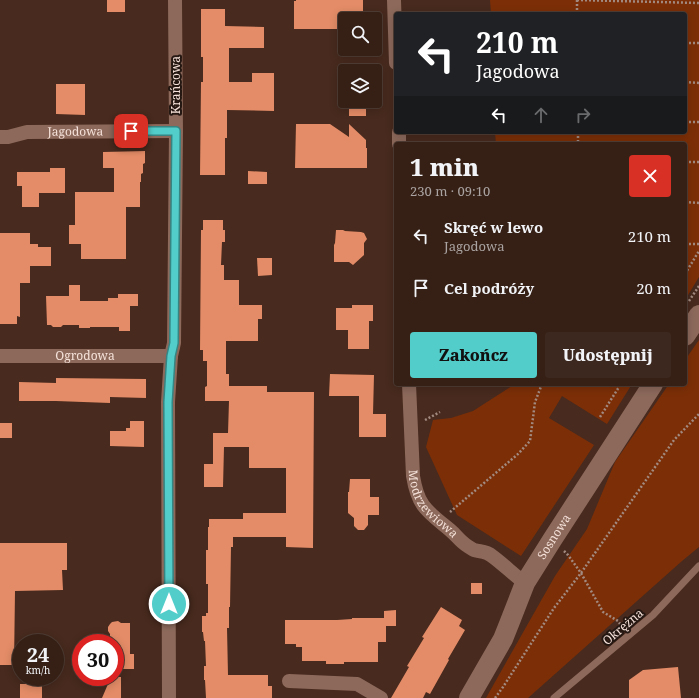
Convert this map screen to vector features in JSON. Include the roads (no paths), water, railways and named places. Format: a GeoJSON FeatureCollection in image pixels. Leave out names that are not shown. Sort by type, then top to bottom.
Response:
{"type":"FeatureCollection","features":[{"type":"Feature","properties":{"kind":"street","name":"Krańcowa"},"geometry":{"type":"LineString","coordinates":[[169,698],[168,402],[171,356],[174,343],[176,0]]}},
{"type":"Feature","properties":{"kind":"street"},"geometry":{"type":"LineString","coordinates":[[394,0],[394,12]]}},
{"type":"Feature","properties":{"kind":"street","name":"Jagodowa"},"geometry":{"type":"LineString","coordinates":[[0,137],[8,137],[27,132],[176,131]]}},
{"type":"Feature","properties":{"kind":"street"},"geometry":{"type":"LineString","coordinates":[[687,333],[699,315]]}},
{"type":"Feature","properties":{"kind":"street","name":"Ogrodowa"},"geometry":{"type":"LineString","coordinates":[[0,356],[171,356]]}},
{"type":"Feature","properties":{"kind":"street","name":"Modrzewiowa"},"geometry":{"type":"LineString","coordinates":[[409,386],[413,476],[415,488],[423,506],[464,544],[475,550],[483,551],[491,555],[515,576],[526,583]]}},
{"type":"Feature","properties":{"kind":"street","name":"Sosnowa"},"geometry":{"type":"LineString","coordinates":[[469,698],[506,632],[526,583],[552,540],[652,386]]}},
{"type":"Feature","properties":{"kind":"street"},"geometry":{"type":"LineString","coordinates":[[290,681],[353,683],[358,684],[381,698]]}},
{"type":"Feature","properties":{"kind":"lane","name":"Okrężna"},"geometry":{"type":"LineString","coordinates":[[554,698],[653,616],[699,566]]}}]}
